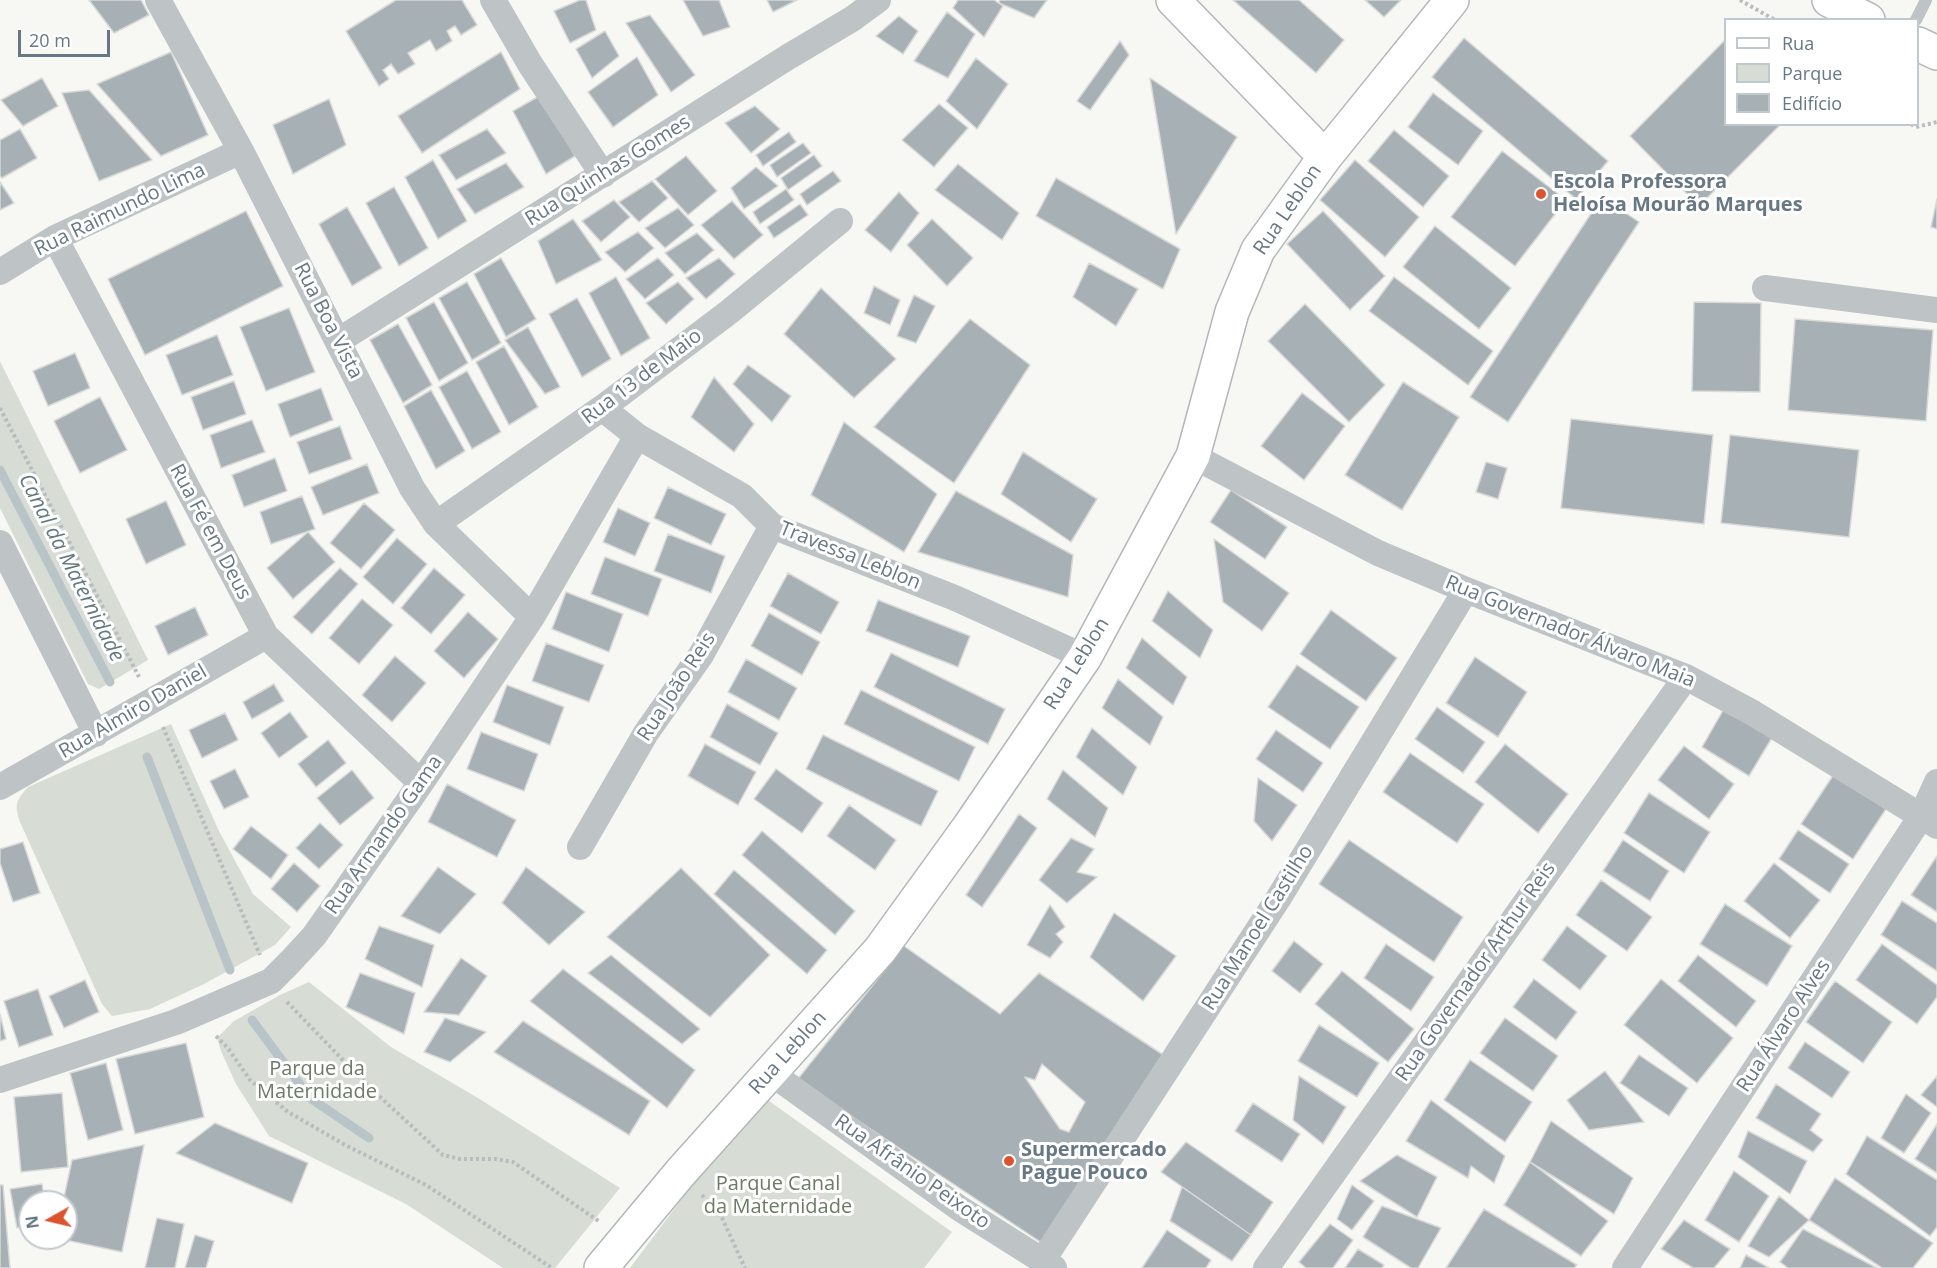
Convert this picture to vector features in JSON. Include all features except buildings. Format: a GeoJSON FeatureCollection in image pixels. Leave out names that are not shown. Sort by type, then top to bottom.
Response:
{"type":"FeatureCollection","features":[{"type":"Feature","properties":{"kind":"street","name":"Rua Boa Vista"},"geometry":{"type":"LineString","coordinates":[[158,0],[241,151],[412,488],[436,524],[532,617]]}},
{"type":"Feature","properties":{"kind":"street"},"geometry":{"type":"LineString","coordinates":[[493,0],[530,64],[603,175]]}},
{"type":"Feature","properties":{"kind":"street","name":"Rua Quinhas Gomes"},"geometry":{"type":"LineString","coordinates":[[338,341],[852,19],[878,0]]}},
{"type":"Feature","properties":{"kind":"street"},"geometry":{"type":"LineString","coordinates":[[1173,0],[1325,157]]}},
{"type":"Feature","properties":{"kind":"street","name":"Rua Leblon"},"geometry":{"type":"LineString","coordinates":[[601,1268],[681,1172],[880,950],[969,827],[1085,657],[1193,456],[1232,312],[1258,250],[1325,157],[1452,0]]}},
{"type":"Feature","properties":{"kind":"street"},"geometry":{"type":"LineString","coordinates":[[1829,0],[1864,18]]}},
{"type":"Feature","properties":{"kind":"street"},"geometry":{"type":"LineString","coordinates":[[1919,45],[1937,53]]}},
{"type":"Feature","properties":{"kind":"street","name":"Rua Raimundo Lima"},"geometry":{"type":"LineString","coordinates":[[0,272],[55,238],[241,151]]}},
{"type":"Feature","properties":{"kind":"street","name":"Rua 13 de Maio"},"geometry":{"type":"LineString","coordinates":[[436,524],[602,408],[729,312],[840,221]]}},
{"type":"Feature","properties":{"kind":"street","name":"Rua Fé em Deus"},"geometry":{"type":"LineString","coordinates":[[55,238],[266,636],[421,783]]}},
{"type":"Feature","properties":{"kind":"street"},"geometry":{"type":"LineString","coordinates":[[1765,288],[1937,310]]}},
{"type":"Feature","properties":{"kind":"street","name":"Travessa Leblon"},"geometry":{"type":"LineString","coordinates":[[602,408],[637,436],[742,496],[772,525],[955,598],[1085,657]]}},
{"type":"Feature","properties":{"kind":"street","name":"Rua Armando Gama"},"geometry":{"type":"LineString","coordinates":[[0,1080],[177,1022],[271,981],[290,962],[314,936],[421,783],[532,617],[637,436]]}},
{"type":"Feature","properties":{"kind":"street","name":"Rua Governador Álvaro Maia"},"geometry":{"type":"LineString","coordinates":[[1193,456],[1378,553],[1686,677],[1753,713],[1929,821]]}},
{"type":"Feature","properties":{"kind":"street","name":"Rua João Reis"},"geometry":{"type":"LineString","coordinates":[[580,847],[646,733],[701,655],[772,525]]}},
{"type":"Feature","properties":{"kind":"street"},"geometry":{"type":"LineString","coordinates":[[0,543],[102,729]]}},
{"type":"Feature","properties":{"kind":"street","name":"Rua Manoel Castilho"},"geometry":{"type":"LineString","coordinates":[[1049,1264],[1278,899],[1466,590]]}},
{"type":"Feature","properties":{"kind":"street","name":"Rua Almiro Daniel"},"geometry":{"type":"LineString","coordinates":[[0,787],[266,636]]}},
{"type":"Feature","properties":{"kind":"street","name":"Rua Governador Arthur Reis"},"geometry":{"type":"LineString","coordinates":[[1266,1268],[1686,677]]}},
{"type":"Feature","properties":{"kind":"street","name":"Rua Álvaro Alves"},"geometry":{"type":"LineString","coordinates":[[1625,1268],[1929,821],[1937,782]]}},
{"type":"Feature","properties":{"kind":"street","name":"Rua Afrânio Peixoto"},"geometry":{"type":"LineString","coordinates":[[771,1073],[959,1208],[1049,1264]]}},
{"type":"Feature","properties":{"kind":"lane"},"geometry":{"type":"LineString","coordinates":[[1917,18],[1926,0]]}},
{"type":"Feature","properties":{"kind":"path"},"geometry":{"type":"LineString","coordinates":[[1740,0],[1772,18]]}},
{"type":"Feature","properties":{"kind":"path"},"geometry":{"type":"LineString","coordinates":[[1914,126],[1937,122]]}},
{"type":"Feature","properties":{"kind":"path"},"geometry":{"type":"LineString","coordinates":[[271,981],[280,995],[366,1084],[442,1155],[460,1159],[496,1159],[513,1162],[625,1239]]}},
{"type":"Feature","properties":{"kind":"path"},"geometry":{"type":"LineString","coordinates":[[177,1022],[209,1029],[227,1047],[250,1080],[288,1112],[345,1145],[426,1185],[552,1268]]}},
{"type":"Feature","properties":{"kind":"path"},"geometry":{"type":"LineString","coordinates":[[681,1172],[722,1218],[745,1268]]}},
{"type":"Feature","properties":{"kind":"green space"},"geometry":{"type":"Polygon","coordinates":[[[0,361],[148,660],[99,689],[88,684],[0,508],[0,361]]]}},
{"type":"Feature","properties":{"kind":"green space"},"geometry":{"type":"Polygon","coordinates":[[[171,724],[219,831],[253,894],[291,927],[275,945],[204,984],[150,1009],[112,1016],[102,1004],[20,822],[17,803],[28,787],[171,724]]]}},
{"type":"Feature","properties":{"kind":"green space","name":"Parque da Maternidade"},"geometry":{"type":"Polygon","coordinates":[[[309,982],[391,1047],[478,1098],[620,1188],[555,1268],[503,1268],[406,1204],[269,1136],[236,1084],[217,1038],[234,1021],[280,995],[309,982]]]}},
{"type":"Feature","properties":{"kind":"green space","name":"Parque Canal da Maternidade"},"geometry":{"type":"Polygon","coordinates":[[[765,1098],[952,1232],[924,1268],[630,1268],[690,1188],[765,1098]]]}},
{"type":"Feature","properties":{"kind":"waterway","name":"Canal da Maternidade"},"geometry":{"type":"LineString","coordinates":[[0,470],[110,682]]}},
{"type":"Feature","properties":{"kind":"waterway","name":"Canal da Maternidade"},"geometry":{"type":"LineString","coordinates":[[147,757],[230,970]]}},
{"type":"Feature","properties":{"kind":"waterway","name":"Canal da Maternidade"},"geometry":{"type":"LineString","coordinates":[[252,1020],[310,1098],[369,1138]]}},
{"type":"Feature","properties":{"kind":"place","name":"Escola Professora Heloísa Mourão Marques"},"geometry":{"type":"Point","coordinates":[1541,194]}},
{"type":"Feature","properties":{"kind":"place","name":"Supermercado Pague Pouco"},"geometry":{"type":"Point","coordinates":[1009,1161]}}]}
